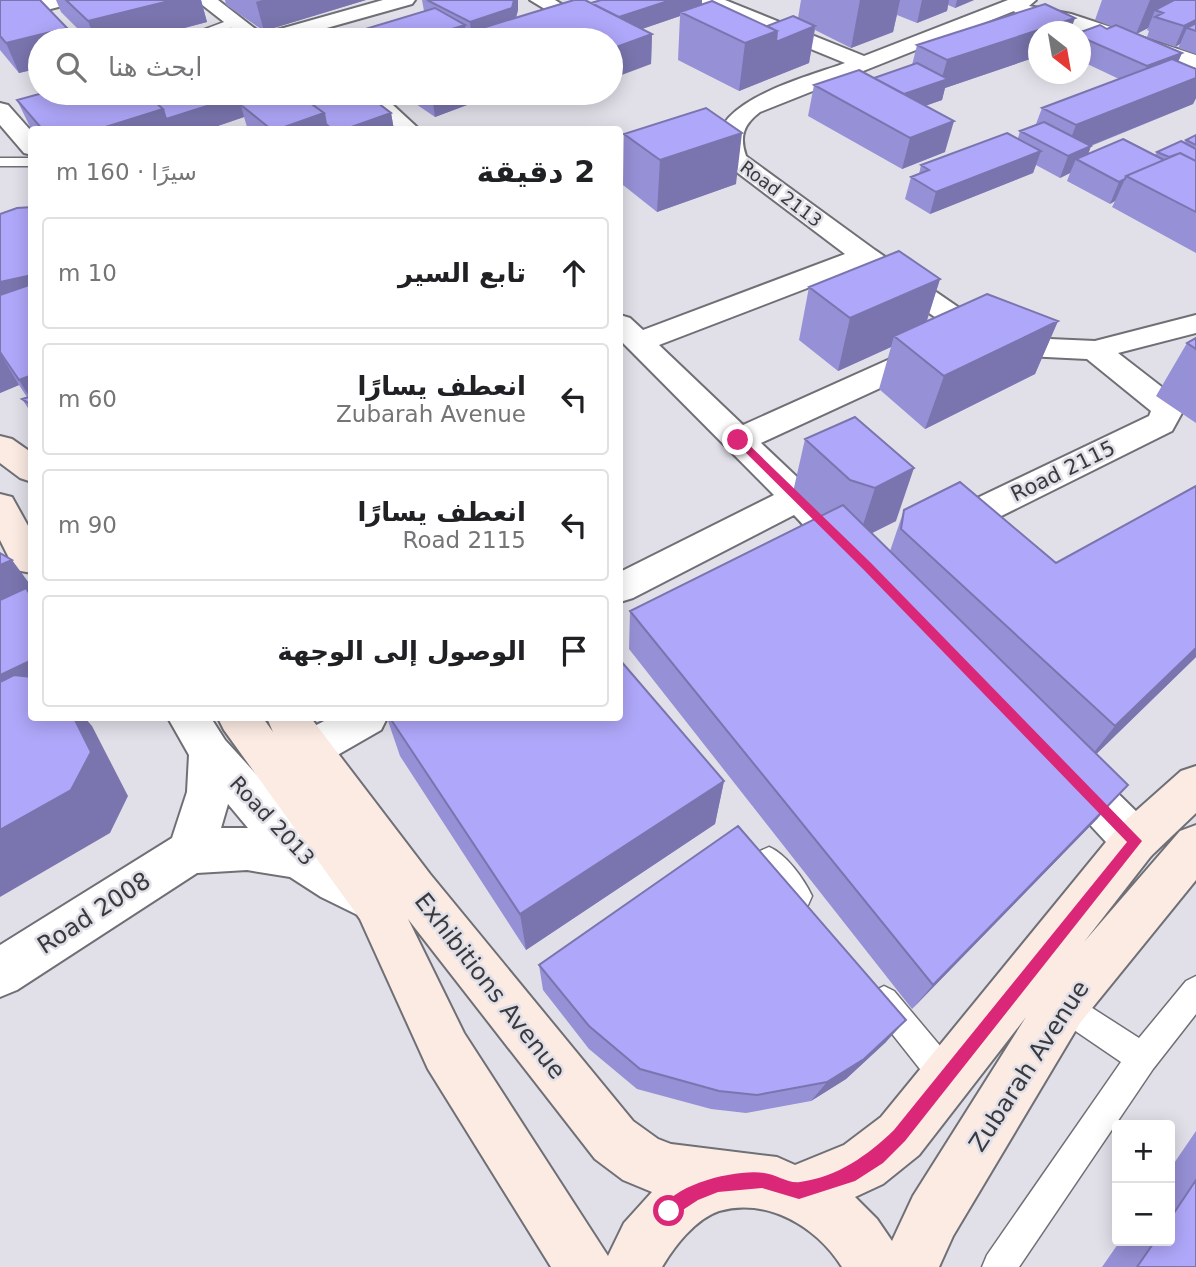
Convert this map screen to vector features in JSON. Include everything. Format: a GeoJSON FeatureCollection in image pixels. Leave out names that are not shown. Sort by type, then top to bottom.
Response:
{"type":"FeatureCollection","features":[{"type":"Feature","properties":{"kind":"main road"},"geometry":{"type":"LineString","coordinates":[[561,28],[587,20]]}},
{"type":"Feature","properties":{"kind":"main road"},"geometry":{"type":"LineString","coordinates":[[278,126],[339,105]]}},
{"type":"Feature","properties":{"kind":"main road"},"geometry":{"type":"LineString","coordinates":[[0,447],[28,467]]}},
{"type":"Feature","properties":{"kind":"main road"},"geometry":{"type":"LineString","coordinates":[[0,481],[28,503]]}},
{"type":"Feature","properties":{"kind":"main road"},"geometry":{"type":"LineString","coordinates":[[0,506],[20,555]]}},
{"type":"Feature","properties":{"kind":"main road","name":"Exhibitions Avenue"},"geometry":{"type":"LineString","coordinates":[[213,729],[376,903],[446,1051],[584,1267]]}},
{"type":"Feature","properties":{"kind":"main road","name":"Exhibitions Avenue"},"geometry":{"type":"LineString","coordinates":[[299,733],[414,890],[614,1140],[642,1161],[671,1171],[762,1180],[799,1191],[824,1206],[848,1227],[876,1267]]}},
{"type":"Feature","properties":{"kind":"main road"},"geometry":{"type":"LineString","coordinates":[[799,1191],[855,1172],[900,1136],[1135,841],[1196,785]]}},
{"type":"Feature","properties":{"kind":"main road","name":"Zubarah Avenue"},"geometry":{"type":"LineString","coordinates":[[910,1267],[933,1216],[1062,1005],[1196,846]]}},
{"type":"Feature","properties":{"kind":"main road"},"geometry":{"type":"LineString","coordinates":[[632,1267],[650,1234],[669,1211],[705,1189],[744,1180]]}},
{"type":"Feature","properties":{"kind":"street"},"geometry":{"type":"LineString","coordinates":[[0,16],[63,0]]}},
{"type":"Feature","properties":{"kind":"street"},"geometry":{"type":"LineString","coordinates":[[206,0],[240,28]]}},
{"type":"Feature","properties":{"kind":"street"},"geometry":{"type":"LineString","coordinates":[[305,28],[405,0]]}},
{"type":"Feature","properties":{"kind":"street"},"geometry":{"type":"LineString","coordinates":[[540,0],[587,20]]}},
{"type":"Feature","properties":{"kind":"street"},"geometry":{"type":"LineString","coordinates":[[708,0],[863,63]]}},
{"type":"Feature","properties":{"kind":"street","name":"Road 2113"},"geometry":{"type":"LineString","coordinates":[[1026,0],[752,107],[739,116],[730,132],[729,145],[734,159],[865,257],[977,332],[1026,347],[1095,350],[1195,326]]}},
{"type":"Feature","properties":{"kind":"street"},"geometry":{"type":"LineString","coordinates":[[996,11],[1051,15],[1196,62]]}},
{"type":"Feature","properties":{"kind":"street"},"geometry":{"type":"LineString","coordinates":[[383,105],[405,126]]}},
{"type":"Feature","properties":{"kind":"street"},"geometry":{"type":"LineString","coordinates":[[0,110],[28,143]]}},
{"type":"Feature","properties":{"kind":"street","name":"Road 2115"},"geometry":{"type":"LineString","coordinates":[[865,257],[626,333],[797,498],[888,560],[1161,423],[1167,411],[1165,405],[1095,350]]}},
{"type":"Feature","properties":{"kind":"street"},"geometry":{"type":"LineString","coordinates":[[738,440],[977,332]]}},
{"type":"Feature","properties":{"kind":"street"},"geometry":{"type":"LineString","coordinates":[[623,586],[797,498]]}},
{"type":"Feature","properties":{"kind":"street"},"geometry":{"type":"LineString","coordinates":[[299,733],[353,721]]}},
{"type":"Feature","properties":{"kind":"street"},"geometry":{"type":"LineString","coordinates":[[188,853],[209,800],[213,729]]}},
{"type":"Feature","properties":{"kind":"street","name":"Road 2013"},"geometry":{"type":"LineString","coordinates":[[213,729],[304,860],[376,903]]}},
{"type":"Feature","properties":{"kind":"street"},"geometry":{"type":"LineString","coordinates":[[1049,753],[1135,841]]}},
{"type":"Feature","properties":{"kind":"street","name":"Road 2008"},"geometry":{"type":"LineString","coordinates":[[0,973],[188,853],[219,847],[250,848],[304,860]]}},
{"type":"Feature","properties":{"kind":"lane"},"geometry":{"type":"LineString","coordinates":[[217,28],[232,23]]}},
{"type":"Feature","properties":{"kind":"lane"},"geometry":{"type":"LineString","coordinates":[[0,162],[28,162]]}},
{"type":"Feature","properties":{"kind":"lane"},"geometry":{"type":"LineString","coordinates":[[769,860],[811,912]]}},
{"type":"Feature","properties":{"kind":"lane"},"geometry":{"type":"LineString","coordinates":[[870,984],[946,1077]]}},
{"type":"Feature","properties":{"kind":"lane"},"geometry":{"type":"LineString","coordinates":[[999,1267],[1142,1058],[1196,991]]}},
{"type":"Feature","properties":{"kind":"lane"},"geometry":{"type":"LineString","coordinates":[[1062,1005],[1142,1058]]}},
{"type":"Feature","properties":{"kind":"building"},"geometry":{"type":"Polygon","coordinates":[[[0,0],[40,0],[67,28],[28,28],[28,38],[6,43],[0,36],[0,0]]]}},
{"type":"Feature","properties":{"kind":"building"},"geometry":{"type":"Polygon","coordinates":[[[66,0],[173,0],[88,21],[66,0]]]}},
{"type":"Feature","properties":{"kind":"building"},"geometry":{"type":"Polygon","coordinates":[[[427,0],[514,0],[512,8],[470,22],[427,0]]]}},
{"type":"Feature","properties":{"kind":"building"},"geometry":{"type":"Polygon","coordinates":[[[574,0],[585,0],[652,34],[623,45],[623,28],[482,28],[574,0]]]}},
{"type":"Feature","properties":{"kind":"building"},"geometry":{"type":"Polygon","coordinates":[[[601,0],[671,0],[619,17],[591,3],[601,0]]]}},
{"type":"Feature","properties":{"kind":"building"},"geometry":{"type":"Polygon","coordinates":[[[1174,0],[1196,0],[1196,20],[1184,26],[1155,17],[1163,13],[1155,10],[1174,0]]]}},
{"type":"Feature","properties":{"kind":"building"},"geometry":{"type":"Polygon","coordinates":[[[712,1],[777,31],[745,43],[680,12],[712,1]]]}},
{"type":"Feature","properties":{"kind":"building"},"geometry":{"type":"Polygon","coordinates":[[[1045,4],[1075,18],[1066,21],[1028,21],[1028,33],[947,60],[917,45],[1045,4]]]}},
{"type":"Feature","properties":{"kind":"building"},"geometry":{"type":"Polygon","coordinates":[[[435,8],[465,25],[455,28],[369,28],[435,8]]]}},
{"type":"Feature","properties":{"kind":"building"},"geometry":{"type":"Polygon","coordinates":[[[793,16],[815,26],[776,42],[777,31],[767,26],[793,16]]]}},
{"type":"Feature","properties":{"kind":"building"},"geometry":{"type":"Polygon","coordinates":[[[1196,23],[1196,31],[1187,28],[1196,23]]]}},
{"type":"Feature","properties":{"kind":"building"},"geometry":{"type":"Polygon","coordinates":[[[1100,25],[1107,29],[1116,25],[1182,53],[1147,66],[1091,41],[1091,28],[1100,25]]]}},
{"type":"Feature","properties":{"kind":"building"},"geometry":{"type":"Polygon","coordinates":[[[1172,59],[1196,69],[1196,78],[1076,125],[1042,108],[1172,59]]]}},
{"type":"Feature","properties":{"kind":"building"},"geometry":{"type":"Polygon","coordinates":[[[917,63],[948,79],[904,94],[874,78],[917,63]]]}},
{"type":"Feature","properties":{"kind":"building"},"geometry":{"type":"Polygon","coordinates":[[[859,70],[954,121],[910,138],[814,85],[859,70]]]}},
{"type":"Feature","properties":{"kind":"building"},"geometry":{"type":"Polygon","coordinates":[[[28,97],[28,105],[158,105],[163,109],[109,126],[40,126],[17,100],[28,97]]]}},
{"type":"Feature","properties":{"kind":"building"},"geometry":{"type":"Polygon","coordinates":[[[158,105],[210,105],[166,119],[163,109],[158,105]]]}},
{"type":"Feature","properties":{"kind":"building"},"geometry":{"type":"Polygon","coordinates":[[[241,105],[313,105],[324,113],[287,126],[267,126],[241,105]]]}},
{"type":"Feature","properties":{"kind":"building"},"geometry":{"type":"Polygon","coordinates":[[[313,105],[381,105],[391,113],[354,126],[328,126],[324,113],[313,105]]]}},
{"type":"Feature","properties":{"kind":"building"},"geometry":{"type":"Polygon","coordinates":[[[706,108],[742,133],[660,160],[624,134],[706,108]]]}},
{"type":"Feature","properties":{"kind":"building"},"geometry":{"type":"Polygon","coordinates":[[[1044,122],[1091,146],[1068,156],[1020,131],[1044,122]]]}},
{"type":"Feature","properties":{"kind":"building"},"geometry":{"type":"Polygon","coordinates":[[[1007,133],[1041,151],[936,192],[911,177],[929,170],[921,165],[1007,133]]]}},
{"type":"Feature","properties":{"kind":"building"},"geometry":{"type":"Polygon","coordinates":[[[1196,135],[1196,145],[1186,140],[1196,135]]]}},
{"type":"Feature","properties":{"kind":"building"},"geometry":{"type":"Polygon","coordinates":[[[1123,139],[1164,160],[1126,176],[1119,182],[1076,159],[1123,139]]]}},
{"type":"Feature","properties":{"kind":"building"},"geometry":{"type":"Polygon","coordinates":[[[1181,141],[1196,149],[1196,161],[1180,153],[1169,157],[1157,152],[1181,141]]]}},
{"type":"Feature","properties":{"kind":"building"},"geometry":{"type":"Polygon","coordinates":[[[1180,153],[1196,161],[1196,212],[1126,176],[1180,153]]]}},
{"type":"Feature","properties":{"kind":"building"},"geometry":{"type":"Polygon","coordinates":[[[28,207],[28,276],[0,282],[0,214],[28,207]]]}},
{"type":"Feature","properties":{"kind":"building"},"geometry":{"type":"Polygon","coordinates":[[[899,251],[940,279],[850,318],[809,287],[899,251]]]}},
{"type":"Feature","properties":{"kind":"building"},"geometry":{"type":"Polygon","coordinates":[[[28,285],[28,377],[19,380],[0,352],[0,295],[28,285]]]}},
{"type":"Feature","properties":{"kind":"building"},"geometry":{"type":"Polygon","coordinates":[[[987,294],[1058,321],[944,376],[894,336],[987,294]]]}},
{"type":"Feature","properties":{"kind":"building"},"geometry":{"type":"Polygon","coordinates":[[[1196,338],[1196,349],[1187,343],[1196,338]]]}},
{"type":"Feature","properties":{"kind":"building"},"geometry":{"type":"Polygon","coordinates":[[[855,417],[914,468],[875,488],[850,480],[805,439],[855,417]]]}},
{"type":"Feature","properties":{"kind":"building"},"geometry":{"type":"Polygon","coordinates":[[[960,482],[1056,563],[1196,486],[1196,648],[1115,726],[901,529],[904,510],[960,482]]]}},
{"type":"Feature","properties":{"kind":"building"},"geometry":{"type":"Polygon","coordinates":[[[843,505],[1128,785],[933,985],[630,611],[843,505]]]}},
{"type":"Feature","properties":{"kind":"building"},"geometry":{"type":"Polygon","coordinates":[[[0,553],[12,560],[0,565],[0,553]]]}},
{"type":"Feature","properties":{"kind":"building"},"geometry":{"type":"Polygon","coordinates":[[[26,588],[28,591],[28,662],[0,675],[0,600],[26,588]]]}},
{"type":"Feature","properties":{"kind":"building"},"geometry":{"type":"Polygon","coordinates":[[[623,663],[724,781],[520,914],[392,721],[623,721],[623,663]]]}},
{"type":"Feature","properties":{"kind":"building"},"geometry":{"type":"Polygon","coordinates":[[[14,675],[28,677],[28,721],[76,721],[91,752],[71,790],[0,830],[0,682],[14,675]]]}},
{"type":"Feature","properties":{"kind":"building"},"geometry":{"type":"Polygon","coordinates":[[[738,826],[906,1020],[864,1059],[827,1082],[757,1095],[719,1091],[640,1069],[589,1026],[539,965],[738,826]]]}},
{"type":"Feature","properties":{"kind":"building"},"geometry":{"type":"Polygon","coordinates":[[[1196,1180],[1196,1267],[1137,1267],[1152,1246],[1175,1246],[1175,1212],[1196,1180]]]}},
{"type":"Feature","properties":{"kind":"route"},"geometry":{"type":"LineString","coordinates":[[669,1211],[692,1195],[718,1184],[762,1180],[799,1191],[855,1172],[877,1157],[900,1136],[1135,841],[867,566],[738,440]]}}]}
